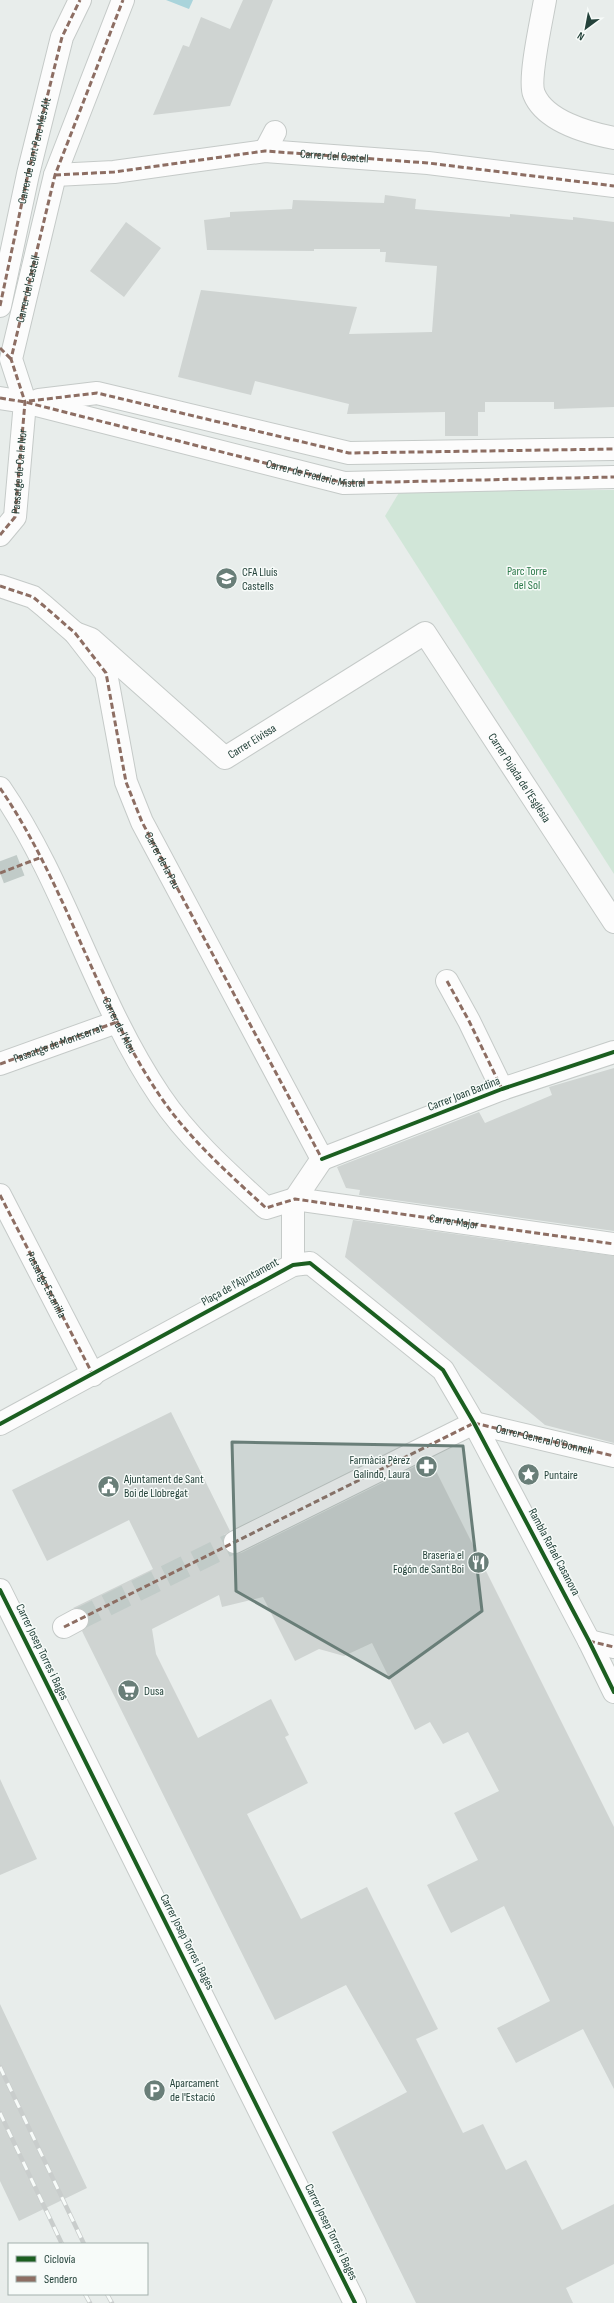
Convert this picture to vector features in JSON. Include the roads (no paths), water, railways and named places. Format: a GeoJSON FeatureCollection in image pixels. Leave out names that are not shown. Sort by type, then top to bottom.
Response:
{"type":"FeatureCollection","features":[{"type":"Feature","properties":{"kind":"street","name":"Carrer de Sant Pere Més Alt"},"geometry":{"type":"LineString","coordinates":[[0,306],[28,174],[62,37],[80,0]]}},
{"type":"Feature","properties":{"kind":"street","name":"Carrer del Castell"},"geometry":{"type":"LineString","coordinates":[[26,402],[6,353],[55,176],[123,0]]}},
{"type":"Feature","properties":{"kind":"street"},"geometry":{"type":"LineString","coordinates":[[545,0],[534,61],[534,94],[552,117],[592,134],[614,138]]}},
{"type":"Feature","properties":{"kind":"street","name":"Carrer del Castell"},"geometry":{"type":"LineString","coordinates":[[55,176],[114,172],[270,141],[614,186]]}},
{"type":"Feature","properties":{"kind":"street","name":"Carrer de Frederic Mistral"},"geometry":{"type":"LineString","coordinates":[[26,402],[97,393],[349,453],[614,449]]}},
{"type":"Feature","properties":{"kind":"street","name":"Carrer de Frederic Mistral"},"geometry":{"type":"LineString","coordinates":[[0,398],[26,402],[344,483],[614,477]]}},
{"type":"Feature","properties":{"kind":"street","name":"Passatge de Ca la Nor"},"geometry":{"type":"LineString","coordinates":[[0,535],[15,517],[26,402]]}},
{"type":"Feature","properties":{"kind":"street","name":"Carrer de la Pau"},"geometry":{"type":"LineString","coordinates":[[0,586],[33,597],[75,633],[106,673],[126,782],[142,822],[322,1159]]}},
{"type":"Feature","properties":{"kind":"street","name":"Carrer Eivissa"},"geometry":{"type":"LineString","coordinates":[[75,633],[91,639],[226,758],[425,633]]}},
{"type":"Feature","properties":{"kind":"street","name":"Carrer Pujada de l'Església"},"geometry":{"type":"LineString","coordinates":[[425,633],[614,922]]}},
{"type":"Feature","properties":{"kind":"street","name":"Carrer de l'Alou"},"geometry":{"type":"LineString","coordinates":[[0,788],[42,857],[117,1022],[161,1097],[197,1142],[266,1208],[295,1199]]}},
{"type":"Feature","properties":{"kind":"street"},"geometry":{"type":"LineString","coordinates":[[447,981],[469,1021],[502,1089]]}},
{"type":"Feature","properties":{"kind":"street","name":"Passatge de Montserrat"},"geometry":{"type":"LineString","coordinates":[[0,1064],[117,1022]]}},
{"type":"Feature","properties":{"kind":"street","name":"Carrer Joan Bardina"},"geometry":{"type":"LineString","coordinates":[[322,1159],[502,1089],[614,1052]]}},
{"type":"Feature","properties":{"kind":"street","name":"Plaça de l'Ajuntament"},"geometry":{"type":"LineString","coordinates":[[293,1265],[293,1208],[295,1199],[322,1159]]}},
{"type":"Feature","properties":{"kind":"street","name":"Passatge Escanilla"},"geometry":{"type":"LineString","coordinates":[[0,1195],[92,1375]]}},
{"type":"Feature","properties":{"kind":"street","name":"Carrer Major"},"geometry":{"type":"LineString","coordinates":[[295,1199],[614,1244]]}},
{"type":"Feature","properties":{"kind":"street","name":"Plaça de l'Ajuntament"},"geometry":{"type":"LineString","coordinates":[[0,1424],[293,1265],[310,1263],[443,1370],[474,1422]]}},
{"type":"Feature","properties":{"kind":"street"},"geometry":{"type":"LineString","coordinates":[[235,1542],[474,1422]]}},
{"type":"Feature","properties":{"kind":"street","name":"Carrer General O'Donnell"},"geometry":{"type":"LineString","coordinates":[[474,1422],[614,1456]]}},
{"type":"Feature","properties":{"kind":"street","name":"Rambla Rafael Casanova"},"geometry":{"type":"LineString","coordinates":[[474,1422],[589,1641],[614,1692]]}},
{"type":"Feature","properties":{"kind":"street","name":"Carrer Josep Torres i Bages"},"geometry":{"type":"LineString","coordinates":[[0,1590],[355,2303]]}},
{"type":"Feature","properties":{"kind":"street"},"geometry":{"type":"LineString","coordinates":[[589,1641],[614,1647]]}},
{"type":"Feature","properties":{"kind":"water"},"geometry":{"type":"Polygon","coordinates":[[[166,0],[193,0],[189,9],[166,0]]]}},
{"type":"Feature","properties":{"kind":"tunnel"},"geometry":{"type":"LineString","coordinates":[[0,873],[42,857]]}},
{"type":"Feature","properties":{"kind":"tunnel"},"geometry":{"type":"LineString","coordinates":[[77,1620],[235,1542]]}},
{"type":"Feature","properties":{"kind":"railway"},"geometry":{"type":"LineString","coordinates":[[0,2067],[84,2243]]}},
{"type":"Feature","properties":{"kind":"railway"},"geometry":{"type":"LineString","coordinates":[[0,2113],[62,2243]]}},
{"type":"Feature","properties":{"kind":"railway"},"geometry":{"type":"LineString","coordinates":[[86,2295],[90,2303]]}},
{"type":"Feature","properties":{"kind":"railway"},"geometry":{"type":"LineString","coordinates":[[108,2295],[112,2303]]}},
{"type":"Feature","properties":{"kind":"place","name":"CFA Lluís Castells"},"geometry":{"type":"Point","coordinates":[226,579]}},
{"type":"Feature","properties":{"kind":"place","name":"Farmàcia Pérez Galindo, Laura"},"geometry":{"type":"Point","coordinates":[426,1467]}},
{"type":"Feature","properties":{"kind":"place","name":"Puntaire"},"geometry":{"type":"Point","coordinates":[528,1475]}},
{"type":"Feature","properties":{"kind":"place","name":"Ajuntament de Sant Boi de Llobregat"},"geometry":{"type":"Point","coordinates":[109,1486]}},
{"type":"Feature","properties":{"kind":"place","name":"Braseria el Fogón de Sant Boi"},"geometry":{"type":"Point","coordinates":[479,1562]}},
{"type":"Feature","properties":{"kind":"place","name":"Dusa"},"geometry":{"type":"Point","coordinates":[128,1691]}},
{"type":"Feature","properties":{"kind":"place","name":"Aparcament de l'Estació"},"geometry":{"type":"Point","coordinates":[154,2090]}},
{"type":"Feature","properties":{"kind":"park label","name":"Parc Torre del Sol"},"geometry":{"type":"Point","coordinates":[527,578]}}]}
